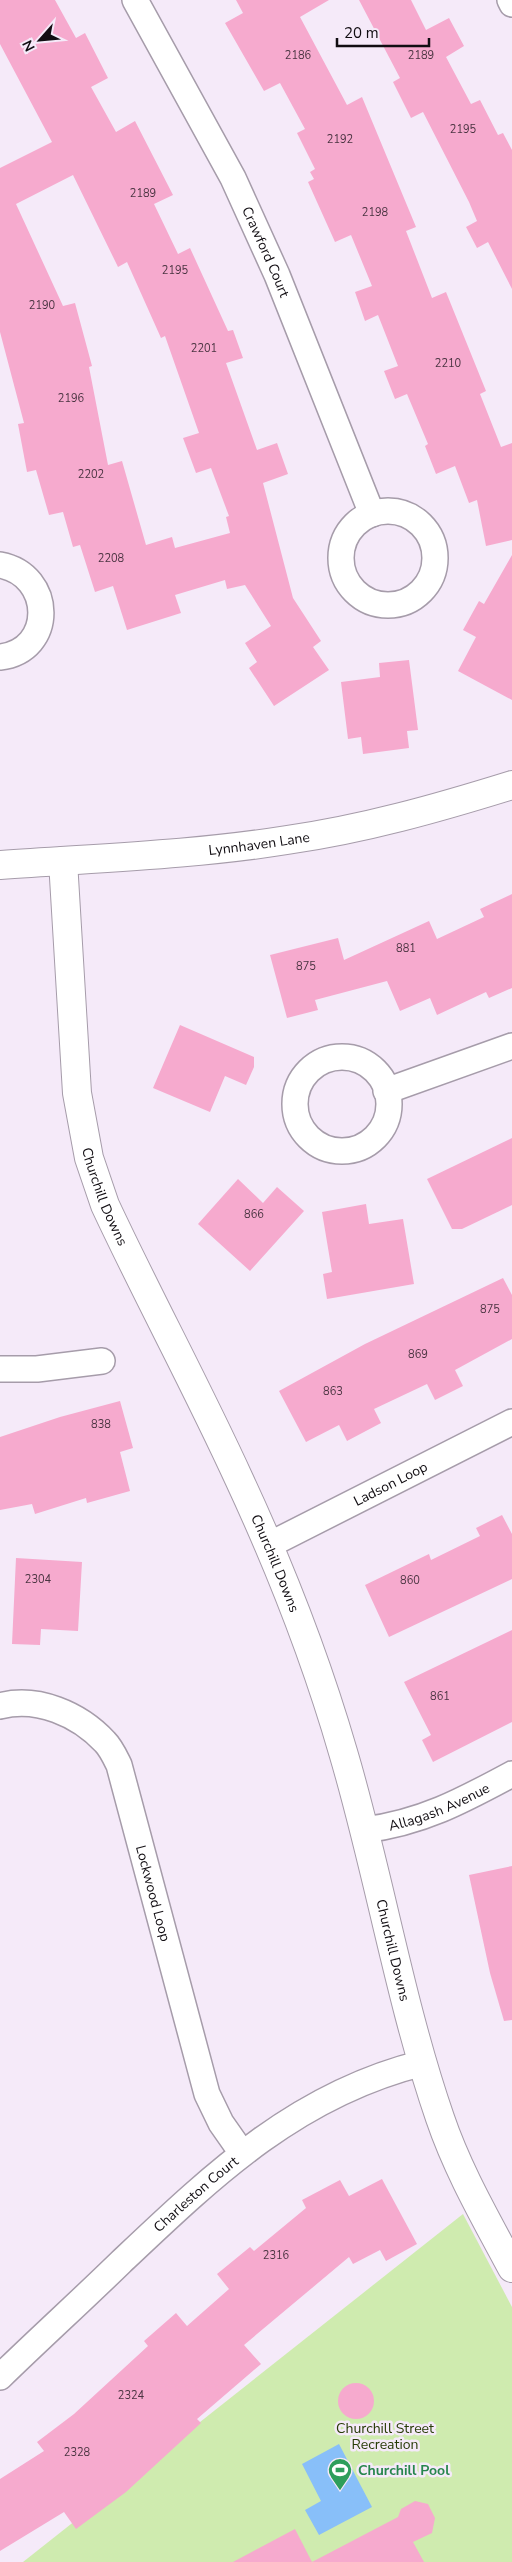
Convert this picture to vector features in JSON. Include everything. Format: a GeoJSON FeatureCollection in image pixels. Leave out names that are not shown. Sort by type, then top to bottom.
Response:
{"type":"FeatureCollection","features":[{"type":"Feature","properties":{"kind":"street","name":"Crawford Court"},"geometry":{"type":"LineString","coordinates":[[135,0],[233,178],[278,275],[372,514]]}},
{"type":"Feature","properties":{"kind":"street"},"geometry":{"type":"LineString","coordinates":[[510,0],[512,4]]}},
{"type":"Feature","properties":{"kind":"street"},"geometry":{"type":"LineString","coordinates":[[0,565],[11,567],[24,574],[34,585],[40,598],[42,613],[39,627],[32,640],[21,650],[0,657]]}},
{"type":"Feature","properties":{"kind":"street","name":"Lynnhaven Lane"},"geometry":{"type":"LineString","coordinates":[[0,865],[242,846],[288,840],[367,826],[440,807],[512,785]]}},
{"type":"Feature","properties":{"kind":"street","name":"Churchill Downs"},"geometry":{"type":"LineString","coordinates":[[63,861],[77,1093],[89,1158],[109,1214],[239,1477],[269,1545],[311,1654],[335,1726],[364,1830],[423,2063],[441,2120],[464,2176],[512,2268]]}},
{"type":"Feature","properties":{"kind":"street"},"geometry":{"type":"LineString","coordinates":[[386,1090],[512,1046]]}},
{"type":"Feature","properties":{"kind":"street"},"geometry":{"type":"LineString","coordinates":[[0,1369],[36,1369],[102,1361]]}},
{"type":"Feature","properties":{"kind":"street","name":"Ladson Loop"},"geometry":{"type":"LineString","coordinates":[[269,1545],[512,1422]]}},
{"type":"Feature","properties":{"kind":"street","name":"Lockwood Loop"},"geometry":{"type":"LineString","coordinates":[[0,1706],[12,1703],[33,1704],[61,1711],[88,1725],[106,1743],[119,1765],[207,2094],[221,2123],[242,2153]]}},
{"type":"Feature","properties":{"kind":"street","name":"Allagash Avenue"},"geometry":{"type":"LineString","coordinates":[[364,1830],[392,1826],[430,1815],[512,1774]]}},
{"type":"Feature","properties":{"kind":"street","name":"Charleston Court"},"geometry":{"type":"LineString","coordinates":[[1,2375],[176,2210],[242,2153],[283,2123],[360,2082],[389,2071],[423,2063]]}},
{"type":"Feature","properties":{"kind":"green space","name":"Churchill Street Recreation"},"geometry":{"type":"Polygon","coordinates":[[[463,2214],[512,2307],[512,2562],[23,2562],[463,2214]]]}},
{"type":"Feature","properties":{"kind":"water","name":"Churchill Pool"},"geometry":{"type":"Polygon","coordinates":[[[339,2444],[372,2507],[319,2535],[305,2510],[321,2501],[302,2464],[339,2444]]]}},
{"type":"Feature","properties":{"kind":"building"},"geometry":{"type":"Polygon","coordinates":[[[0,0],[55,0],[76,38],[85,33],[108,78],[91,87],[116,132],[135,121],[173,195],[154,204],[178,254],[190,248],[228,331],[233,330],[243,358],[226,363],[257,450],[277,443],[288,474],[263,483],[293,598],[321,641],[313,647],[329,670],[274,706],[249,668],[257,662],[245,643],[271,626],[245,585],[227,589],[225,580],[175,595],[181,613],[127,630],[113,586],[95,592],[80,545],[73,547],[63,512],[49,515],[36,470],[27,472],[18,424],[24,423],[0,332],[0,168],[52,142],[0,44],[0,0]],[[73,175],[16,204],[63,306],[75,303],[92,366],[89,367],[108,465],[122,461],[146,545],[172,537],[175,548],[230,533],[226,517],[229,516],[211,468],[196,473],[183,438],[199,433],[165,336],[161,338],[127,262],[118,267],[73,175]]]}},
{"type":"Feature","properties":{"kind":"building"},"geometry":{"type":"Polygon","coordinates":[[[236,0],[329,0],[300,17],[347,105],[362,97],[416,227],[406,231],[432,298],[446,292],[486,391],[480,394],[501,447],[512,443],[512,540],[486,546],[477,500],[469,503],[455,466],[436,474],[425,446],[428,444],[407,394],[395,399],[384,371],[398,366],[378,315],[365,321],[355,292],[372,286],[351,235],[335,242],[308,182],[314,179],[310,172],[315,169],[297,133],[305,129],[280,83],[264,91],[225,23],[243,13],[236,0]]]}},
{"type":"Feature","properties":{"kind":"building"},"geometry":{"type":"Polygon","coordinates":[[[359,0],[411,0],[426,30],[449,18],[464,46],[446,57],[471,104],[480,100],[498,135],[503,133],[512,150],[512,289],[488,242],[477,248],[466,227],[477,221],[469,202],[423,112],[411,118],[393,82],[400,78],[359,0]]]}},
{"type":"Feature","properties":{"kind":"building"},"geometry":{"type":"Polygon","coordinates":[[[512,555],[512,700],[458,671],[476,637],[463,630],[479,601],[484,604],[512,555]]]}},
{"type":"Feature","properties":{"kind":"building"},"geometry":{"type":"Polygon","coordinates":[[[409,660],[418,730],[407,731],[409,748],[363,754],[361,737],[348,739],[341,682],[380,677],[379,663],[409,660]]]}},
{"type":"Feature","properties":{"kind":"building"},"geometry":{"type":"Polygon","coordinates":[[[512,894],[512,988],[489,998],[486,992],[437,1015],[430,998],[400,1011],[387,981],[315,1000],[318,1010],[287,1018],[270,955],[338,938],[344,960],[429,921],[437,939],[484,917],[480,909],[512,894]]]}},
{"type":"Feature","properties":{"kind":"building"},"geometry":{"type":"Polygon","coordinates":[[[180,1025],[254,1057],[254,1067],[246,1085],[225,1076],[210,1112],[153,1088],[180,1025]]]}},
{"type":"Feature","properties":{"kind":"building"},"geometry":{"type":"Polygon","coordinates":[[[512,1138],[512,1205],[462,1229],[452,1229],[427,1179],[512,1138]]]}},
{"type":"Feature","properties":{"kind":"building"},"geometry":{"type":"Polygon","coordinates":[[[238,1179],[263,1203],[277,1187],[304,1211],[250,1271],[198,1224],[238,1179]]]}},
{"type":"Feature","properties":{"kind":"building"},"geometry":{"type":"Polygon","coordinates":[[[366,1204],[369,1224],[403,1219],[414,1284],[327,1299],[323,1274],[332,1272],[322,1212],[366,1204]]]}},
{"type":"Feature","properties":{"kind":"building"},"geometry":{"type":"Polygon","coordinates":[[[503,1278],[512,1295],[512,1339],[455,1370],[463,1386],[435,1400],[427,1384],[374,1409],[381,1423],[347,1441],[339,1425],[306,1442],[279,1391],[365,1344],[503,1278]]]}},
{"type":"Feature","properties":{"kind":"building"},"geometry":{"type":"Polygon","coordinates":[[[120,1401],[133,1448],[120,1452],[130,1491],[87,1503],[86,1498],[35,1514],[32,1504],[0,1510],[0,1437],[60,1417],[120,1401]]]}},
{"type":"Feature","properties":{"kind":"building"},"geometry":{"type":"Polygon","coordinates":[[[502,1515],[512,1534],[512,1579],[389,1637],[365,1585],[429,1554],[431,1560],[480,1536],[476,1528],[502,1515]]]}},
{"type":"Feature","properties":{"kind":"building"},"geometry":{"type":"Polygon","coordinates":[[[16,1558],[82,1562],[78,1631],[41,1629],[40,1645],[12,1644],[16,1558]]]}},
{"type":"Feature","properties":{"kind":"building"},"geometry":{"type":"Polygon","coordinates":[[[512,1630],[512,1722],[433,1762],[422,1740],[431,1735],[404,1682],[512,1630]]]}},
{"type":"Feature","properties":{"kind":"building"},"geometry":{"type":"Polygon","coordinates":[[[512,1866],[512,2020],[504,2021],[490,1973],[469,1875],[512,1866]]]}},
{"type":"Feature","properties":{"kind":"building"},"geometry":{"type":"Polygon","coordinates":[[[382,2179],[417,2244],[386,2261],[380,2250],[353,2264],[349,2257],[244,2345],[261,2364],[197,2419],[201,2423],[126,2492],[76,2529],[64,2512],[0,2551],[0,2479],[44,2451],[37,2442],[74,2414],[148,2346],[144,2341],[176,2313],[187,2326],[229,2289],[217,2274],[250,2247],[254,2251],[306,2208],[302,2200],[340,2180],[349,2196],[382,2179]]]}},
{"type":"Feature","properties":{"kind":"building"},"geometry":{"type":"Polygon","coordinates":[[[356,2383],[363,2384],[369,2388],[373,2394],[373,2408],[369,2414],[363,2418],[356,2419],[349,2418],[343,2414],[339,2408],[338,2401],[339,2394],[343,2388],[349,2384],[356,2383]]]}},
{"type":"Feature","properties":{"kind":"building"},"geometry":{"type":"Polygon","coordinates":[[[415,2501],[428,2504],[435,2518],[432,2533],[413,2542],[424,2562],[312,2562],[398,2517],[401,2509],[415,2501]]]}},
{"type":"Feature","properties":{"kind":"building"},"geometry":{"type":"Polygon","coordinates":[[[295,2529],[312,2562],[233,2562],[295,2529]]]}},
{"type":"Feature","properties":{"kind":"place","name":"Churchill Pool"},"geometry":{"type":"Point","coordinates":[340,2491]}}]}
